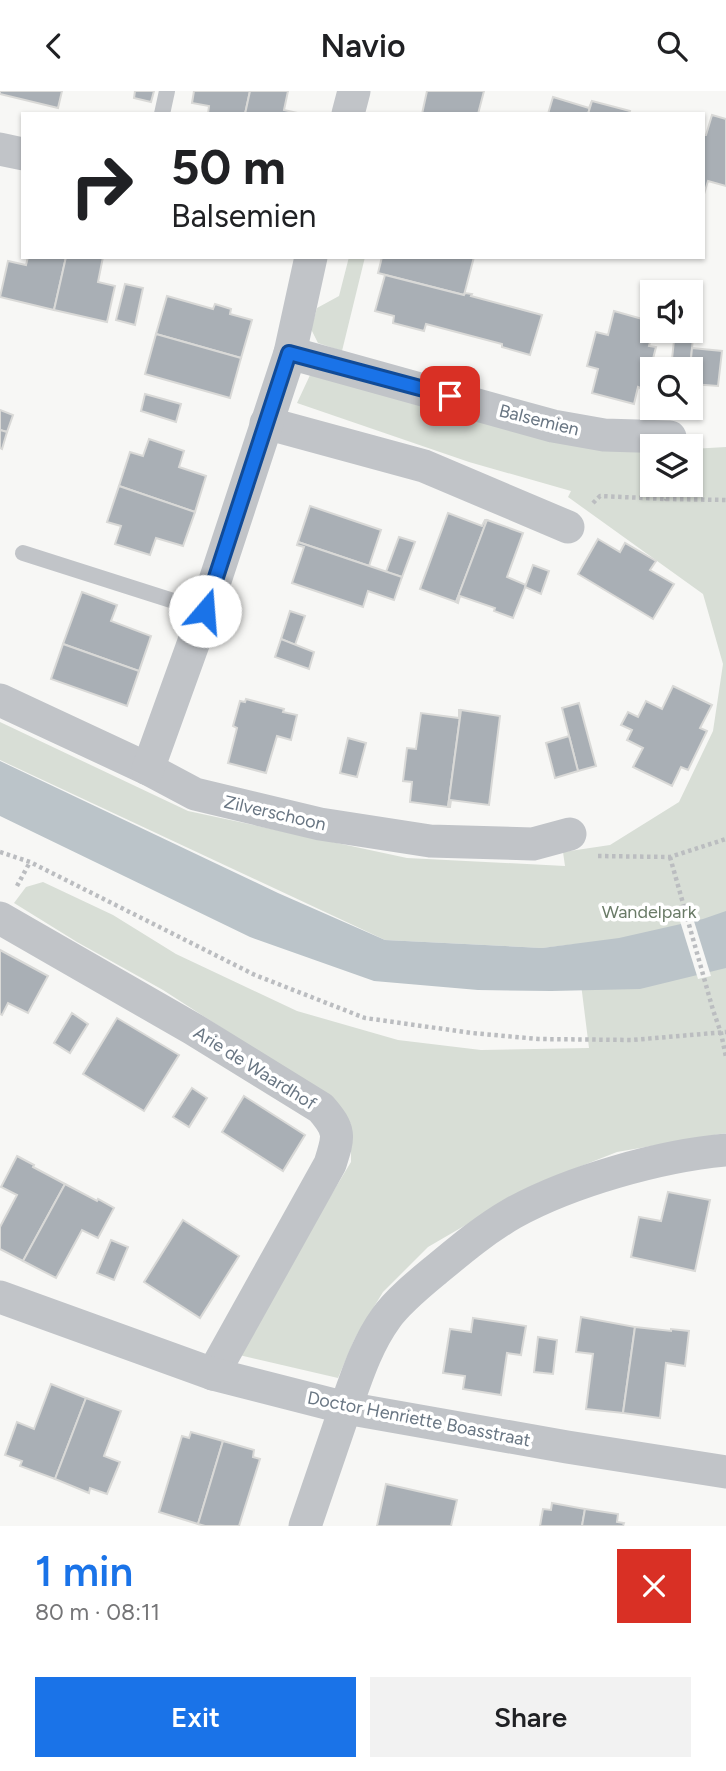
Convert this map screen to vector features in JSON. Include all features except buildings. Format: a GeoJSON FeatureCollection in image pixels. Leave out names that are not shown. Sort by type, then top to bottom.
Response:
{"type":"FeatureCollection","features":[{"type":"Feature","properties":{"kind":"street"},"geometry":{"type":"LineString","coordinates":[[349,112],[354,91]]}},
{"type":"Feature","properties":{"kind":"street"},"geometry":{"type":"LineString","coordinates":[[0,149],[21,154]]}},
{"type":"Feature","properties":{"kind":"street"},"geometry":{"type":"LineString","coordinates":[[148,769],[205,611],[289,353],[311,259]]}},
{"type":"Feature","properties":{"kind":"street","name":"Balsemien"},"geometry":{"type":"LineString","coordinates":[[289,353],[553,426],[604,435],[640,436]]}},
{"type":"Feature","properties":{"kind":"street"},"geometry":{"type":"LineString","coordinates":[[266,423],[424,466],[568,527]]}},
{"type":"Feature","properties":{"kind":"street","name":"Zilverschoon"},"geometry":{"type":"LineString","coordinates":[[0,700],[148,769],[195,794],[320,824],[430,841],[533,844],[570,834]]}},
{"type":"Feature","properties":{"kind":"street","name":"Arie de Waardhof"},"geometry":{"type":"LineString","coordinates":[[0,918],[204,1036],[321,1108],[334,1123],[338,1141],[330,1164],[213,1374]]}},
{"type":"Feature","properties":{"kind":"street"},"geometry":{"type":"LineString","coordinates":[[305,1526],[360,1365],[386,1317],[418,1285],[460,1249],[512,1214],[556,1192],[660,1160],[726,1150]]}},
{"type":"Feature","properties":{"kind":"street","name":"Doctor Henriette Boasstraat"},"geometry":{"type":"LineString","coordinates":[[0,1297],[213,1374],[346,1408],[726,1472]]}},
{"type":"Feature","properties":{"kind":"lane"},"geometry":{"type":"LineString","coordinates":[[162,112],[167,91]]}},
{"type":"Feature","properties":{"kind":"lane"},"geometry":{"type":"LineString","coordinates":[[23,553],[205,611]]}},
{"type":"Feature","properties":{"kind":"path"},"geometry":{"type":"LineString","coordinates":[[568,527],[600,496],[726,500]]}},
{"type":"Feature","properties":{"kind":"path"},"geometry":{"type":"LineString","coordinates":[[570,834],[587,856],[670,857],[726,839]]}},
{"type":"Feature","properties":{"kind":"path"},"geometry":{"type":"LineString","coordinates":[[0,852],[30,862],[255,975],[365,1018],[471,1033],[538,1039],[632,1040],[723,1032]]}},
{"type":"Feature","properties":{"kind":"path"},"geometry":{"type":"LineString","coordinates":[[670,857],[713,1010],[723,1032],[726,1057]]}},
{"type":"Feature","properties":{"kind":"green space"},"geometry":{"type":"Polygon","coordinates":[[[348,259],[365,259],[342,351],[318,343],[311,329],[317,308],[339,296],[348,259]]]}},
{"type":"Feature","properties":{"kind":"green space","name":"Wandelpark"},"geometry":{"type":"Polygon","coordinates":[[[311,373],[640,446],[640,497],[703,497],[703,448],[726,447],[726,1133],[617,1152],[538,1183],[428,1247],[383,1292],[355,1338],[338,1378],[235,1354],[351,1162],[351,1124],[318,1090],[163,990],[14,903],[26,887],[43,882],[113,915],[176,954],[297,1011],[398,1040],[481,1050],[589,1048],[576,944],[542,948],[385,940],[0,760],[0,722],[188,811],[407,858],[565,866],[563,852],[610,845],[679,802],[713,731],[723,664],[703,594],[568,497],[571,491],[469,462],[297,403],[311,373]]]}},
{"type":"Feature","properties":{"kind":"shaded area"},"geometry":{"type":"Polygon","coordinates":[[[0,761],[278,893],[385,940],[542,948],[619,938],[703,919],[726,911],[726,968],[640,989],[478,990],[374,981],[250,937],[0,816],[0,761]]]}},
{"type":"Feature","properties":{"kind":"pier"},"geometry":{"type":"Polygon","coordinates":[[[693,918],[711,976],[698,979],[680,921],[693,918]]]}},
{"type":"Feature","properties":{"kind":"route"},"geometry":{"type":"LineString","coordinates":[[205,611],[289,353],[450,396]]}}]}
